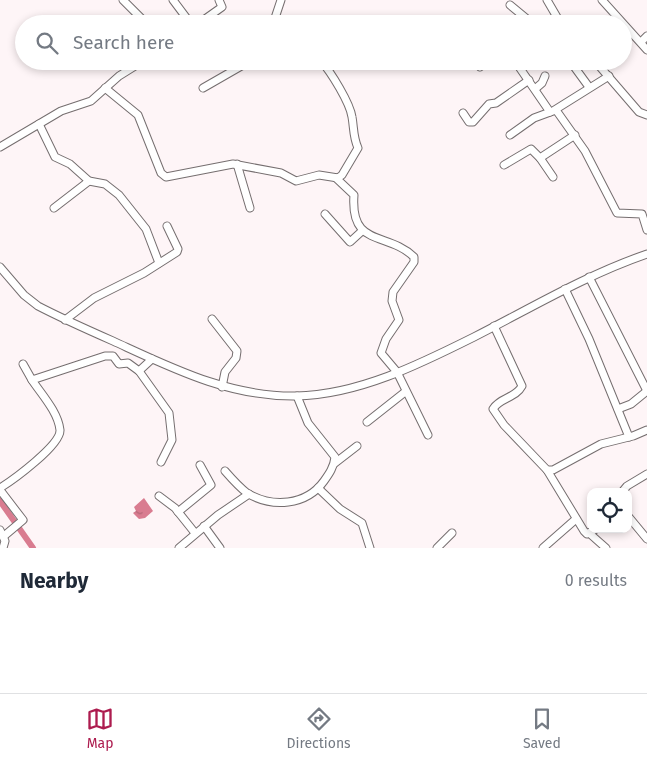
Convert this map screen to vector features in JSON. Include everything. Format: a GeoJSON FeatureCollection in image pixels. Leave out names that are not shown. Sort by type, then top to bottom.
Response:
{"type":"FeatureCollection","features":[{"type":"Feature","properties":{"kind":"street"},"geometry":{"type":"LineString","coordinates":[[123,0],[138,15]]}},
{"type":"Feature","properties":{"kind":"street"},"geometry":{"type":"LineString","coordinates":[[173,0],[184,15]]}},
{"type":"Feature","properties":{"kind":"street"},"geometry":{"type":"LineString","coordinates":[[211,15],[222,7],[219,0]]}},
{"type":"Feature","properties":{"kind":"street"},"geometry":{"type":"LineString","coordinates":[[276,15],[281,0]]}},
{"type":"Feature","properties":{"kind":"street"},"geometry":{"type":"LineString","coordinates":[[547,0],[556,15]]}},
{"type":"Feature","properties":{"kind":"street"},"geometry":{"type":"LineString","coordinates":[[602,0],[616,15]]}},
{"type":"Feature","properties":{"kind":"street"},"geometry":{"type":"LineString","coordinates":[[510,5],[522,15]]}},
{"type":"Feature","properties":{"kind":"street"},"geometry":{"type":"LineString","coordinates":[[632,32],[647,50]]}},
{"type":"Feature","properties":{"kind":"street"},"geometry":{"type":"LineString","coordinates":[[641,42],[647,36]]}},
{"type":"Feature","properties":{"kind":"street"},"geometry":{"type":"LineString","coordinates":[[0,147],[61,111],[86,104],[130,70]]}},
{"type":"Feature","properties":{"kind":"street"},"geometry":{"type":"LineString","coordinates":[[203,88],[234,70]]}},
{"type":"Feature","properties":{"kind":"street"},"geometry":{"type":"LineString","coordinates":[[328,70],[352,114],[352,133],[358,148],[342,175],[336,178]]}},
{"type":"Feature","properties":{"kind":"street"},"geometry":{"type":"LineString","coordinates":[[522,70],[553,111],[575,135],[617,213],[642,214],[647,230]]}},
{"type":"Feature","properties":{"kind":"street"},"geometry":{"type":"LineString","coordinates":[[577,70],[589,87]]}},
{"type":"Feature","properties":{"kind":"street"},"geometry":{"type":"LineString","coordinates":[[604,70],[639,112],[647,115]]}},
{"type":"Feature","properties":{"kind":"street"},"geometry":{"type":"LineString","coordinates":[[535,89],[542,83],[545,76]]}},
{"type":"Feature","properties":{"kind":"street"},"geometry":{"type":"LineString","coordinates":[[510,135],[534,118],[553,111],[609,76]]}},
{"type":"Feature","properties":{"kind":"street"},"geometry":{"type":"LineString","coordinates":[[463,113],[469,122],[473,122],[488,104],[496,103],[529,80]]}},
{"type":"Feature","properties":{"kind":"street"},"geometry":{"type":"LineString","coordinates":[[105,88],[138,115],[161,173],[166,177],[227,164],[237,164],[281,173],[296,181],[319,175],[336,178],[354,195],[352,208],[358,225],[362,230],[398,246],[414,256],[414,262],[393,292],[392,301],[399,320],[381,349],[383,357],[397,372],[405,392],[428,435]]}},
{"type":"Feature","properties":{"kind":"street"},"geometry":{"type":"LineString","coordinates":[[39,124],[55,157],[70,164],[89,181],[105,184],[118,196],[146,229],[159,263]]}},
{"type":"Feature","properties":{"kind":"street"},"geometry":{"type":"LineString","coordinates":[[540,158],[575,135]]}},
{"type":"Feature","properties":{"kind":"street"},"geometry":{"type":"LineString","coordinates":[[504,165],[531,149],[540,158],[553,177]]}},
{"type":"Feature","properties":{"kind":"street"},"geometry":{"type":"LineString","coordinates":[[237,164],[250,208]]}},
{"type":"Feature","properties":{"kind":"street"},"geometry":{"type":"LineString","coordinates":[[54,208],[89,181]]}},
{"type":"Feature","properties":{"kind":"street"},"geometry":{"type":"LineString","coordinates":[[326,214],[350,242],[362,230]]}},
{"type":"Feature","properties":{"kind":"street"},"geometry":{"type":"LineString","coordinates":[[65,320],[94,298],[178,251],[167,226]]}},
{"type":"Feature","properties":{"kind":"street"},"geometry":{"type":"LineString","coordinates":[[0,267],[31,301],[65,320],[152,359],[222,387],[297,396],[341,389],[397,372],[494,326],[588,278],[647,254]]}},
{"type":"Feature","properties":{"kind":"street"},"geometry":{"type":"LineString","coordinates":[[588,278],[647,391],[631,404],[618,409]]}},
{"type":"Feature","properties":{"kind":"street"},"geometry":{"type":"LineString","coordinates":[[565,289],[589,339],[629,437]]}},
{"type":"Feature","properties":{"kind":"street"},"geometry":{"type":"LineString","coordinates":[[212,319],[237,350],[236,358],[225,372],[222,387]]}},
{"type":"Feature","properties":{"kind":"street"},"geometry":{"type":"LineString","coordinates":[[494,326],[522,386],[517,392],[495,405],[493,410],[504,425],[547,470],[576,519],[584,531],[587,532]]}},
{"type":"Feature","properties":{"kind":"street"},"geometry":{"type":"LineString","coordinates":[[32,380],[106,356],[113,356],[119,364],[128,363],[139,371],[169,413],[172,440],[162,462]]}},
{"type":"Feature","properties":{"kind":"street"},"geometry":{"type":"LineString","coordinates":[[139,371],[152,359]]}},
{"type":"Feature","properties":{"kind":"street"},"geometry":{"type":"LineString","coordinates":[[3,548],[5,541],[4,533],[22,522],[23,518],[0,489],[16,478],[55,444],[60,433],[58,420],[23,364]]}},
{"type":"Feature","properties":{"kind":"street"},"geometry":{"type":"LineString","coordinates":[[367,422],[405,392]]}},
{"type":"Feature","properties":{"kind":"street"},"geometry":{"type":"LineString","coordinates":[[297,396],[308,423],[333,453],[334,463]]}},
{"type":"Feature","properties":{"kind":"street"},"geometry":{"type":"LineString","coordinates":[[547,470],[553,470],[601,444],[646,432]]}},
{"type":"Feature","properties":{"kind":"street"},"geometry":{"type":"LineString","coordinates":[[225,472],[249,494],[279,502],[295,502],[304,499],[318,488],[334,463],[357,446]]}},
{"type":"Feature","properties":{"kind":"street"},"geometry":{"type":"LineString","coordinates":[[178,512],[210,485],[200,465]]}},
{"type":"Feature","properties":{"kind":"street"},"geometry":{"type":"LineString","coordinates":[[625,488],[647,474]]}},
{"type":"Feature","properties":{"kind":"street"},"geometry":{"type":"LineString","coordinates":[[318,488],[340,509],[362,523],[370,548]]}},
{"type":"Feature","properties":{"kind":"street"},"geometry":{"type":"LineString","coordinates":[[179,548],[204,526],[249,494]]}},
{"type":"Feature","properties":{"kind":"street"},"geometry":{"type":"LineString","coordinates":[[159,496],[178,512],[196,533]]}},
{"type":"Feature","properties":{"kind":"street"},"geometry":{"type":"LineString","coordinates":[[543,548],[576,519]]}},
{"type":"Feature","properties":{"kind":"street"},"geometry":{"type":"LineString","coordinates":[[632,521],[647,539]]}},
{"type":"Feature","properties":{"kind":"street"},"geometry":{"type":"LineString","coordinates":[[204,526],[220,548]]}},
{"type":"Feature","properties":{"kind":"street"},"geometry":{"type":"LineString","coordinates":[[589,533],[606,548]]}},
{"type":"Feature","properties":{"kind":"street"},"geometry":{"type":"LineString","coordinates":[[437,548],[452,534]]}},
{"type":"Feature","properties":{"kind":"water"},"geometry":{"type":"Polygon","coordinates":[[[144,498],[153,511],[145,518],[139,519],[133,513],[136,511],[134,507],[144,498]]]}},
{"type":"Feature","properties":{"kind":"waterway"},"geometry":{"type":"LineString","coordinates":[[0,501],[33,548]]}}]}
